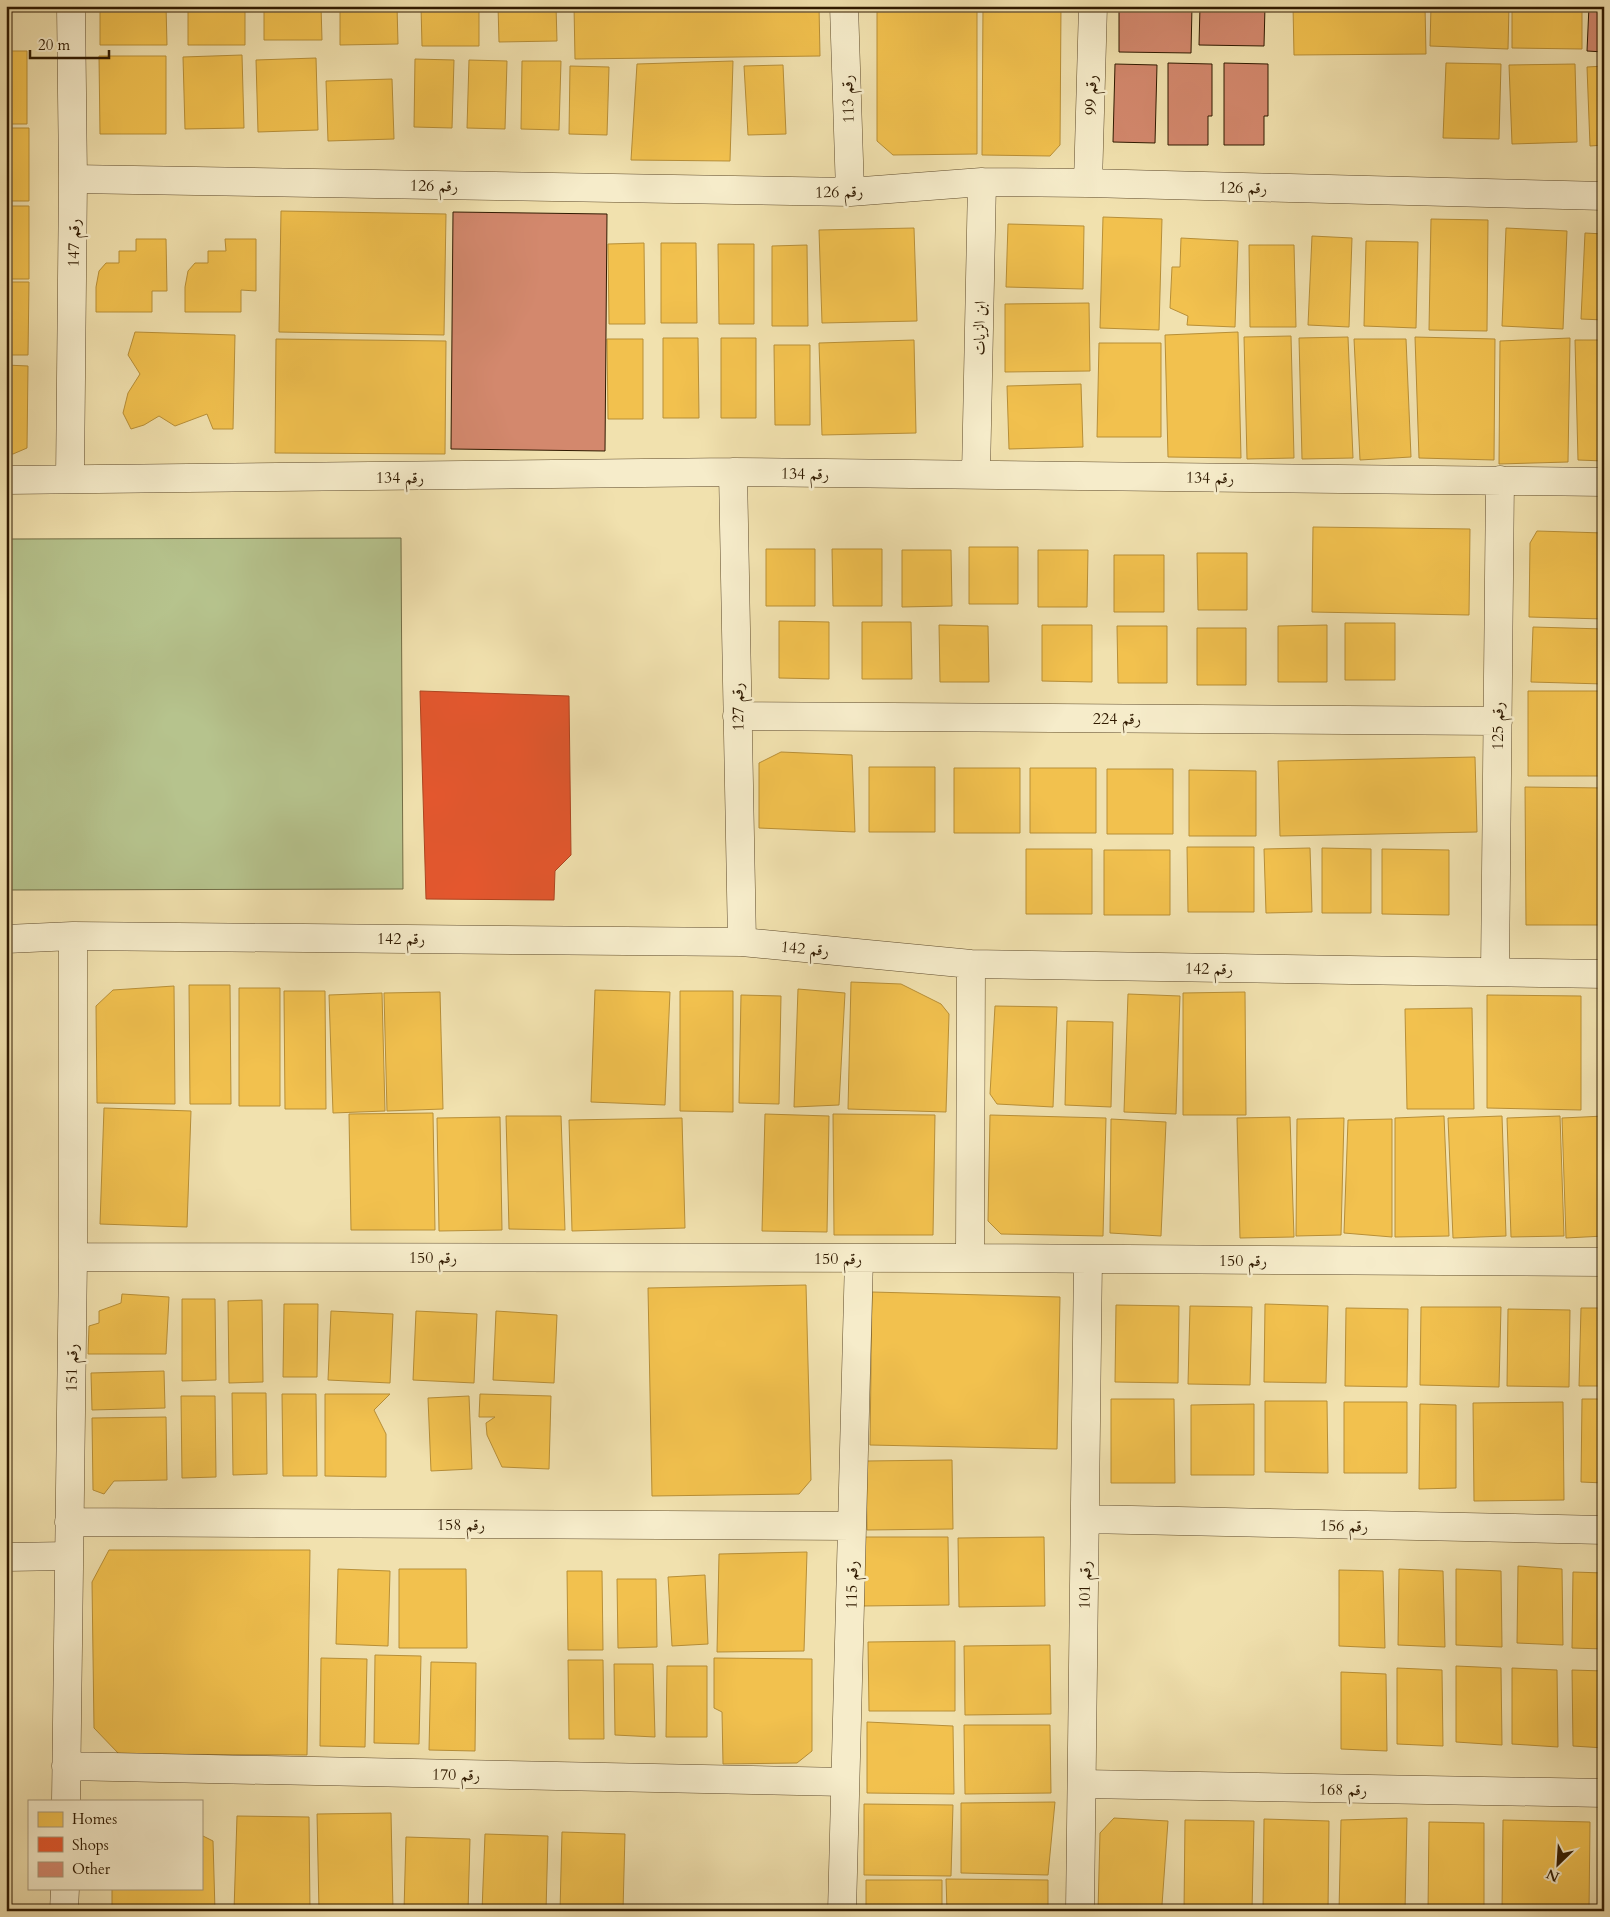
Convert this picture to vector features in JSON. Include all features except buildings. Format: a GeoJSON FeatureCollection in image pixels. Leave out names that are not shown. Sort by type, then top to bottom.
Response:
{"type":"FeatureCollection","features":[{"type":"Feature","properties":{"kind":"street","name":"رقم 147"},"geometry":{"type":"LineString","coordinates":[[70,6],[73,179],[70,480]]}},
{"type":"Feature","properties":{"kind":"street","name":"رقم 113"},"geometry":{"type":"LineString","coordinates":[[844,6],[850,192]]}},
{"type":"Feature","properties":{"kind":"street","name":"رقم 99"},"geometry":{"type":"LineString","coordinates":[[1088,183],[1093,6]]}},
{"type":"Feature","properties":{"kind":"street","name":"رقم 126"},"geometry":{"type":"LineString","coordinates":[[73,179],[850,192],[982,182],[1088,183],[1604,196]]}},
{"type":"Feature","properties":{"kind":"street","name":"ابن الزيات"},"geometry":{"type":"LineString","coordinates":[[976,474],[982,182]]}},
{"type":"Feature","properties":{"kind":"street","name":"رقم 134"},"geometry":{"type":"LineString","coordinates":[[6,480],[733,472],[1604,482]]}},
{"type":"Feature","properties":{"kind":"street","name":"رقم 127"},"geometry":{"type":"LineString","coordinates":[[733,472],[742,942]]}},
{"type":"Feature","properties":{"kind":"street","name":"رقم 125"},"geometry":{"type":"LineString","coordinates":[[1496,972],[1500,480]]}},
{"type":"Feature","properties":{"kind":"street","name":"رقم 224"},"geometry":{"type":"LineString","coordinates":[[737,716],[1498,721]]}},
{"type":"Feature","properties":{"kind":"street","name":"رقم 142"},"geometry":{"type":"LineString","coordinates":[[6,939],[73,936],[742,942],[971,964],[1604,974]]}},
{"type":"Feature","properties":{"kind":"street","name":"رقم 151"},"geometry":{"type":"LineString","coordinates":[[66,1800],[73,1257],[73,936]]}},
{"type":"Feature","properties":{"kind":"street"},"geometry":{"type":"LineString","coordinates":[[970,1258],[971,964]]}},
{"type":"Feature","properties":{"kind":"street","name":"رقم 150"},"geometry":{"type":"LineString","coordinates":[[73,1257],[970,1258],[1604,1262]]}},
{"type":"Feature","properties":{"kind":"street","name":"رقم 115"},"geometry":{"type":"LineString","coordinates":[[842,1911],[859,1258]]}},
{"type":"Feature","properties":{"kind":"street","name":"رقم 101"},"geometry":{"type":"LineString","coordinates":[[1080,1911],[1088,1259]]}},
{"type":"Feature","properties":{"kind":"street","name":"رقم 156"},"geometry":{"type":"LineString","coordinates":[[1085,1519],[1604,1530]]}},
{"type":"Feature","properties":{"kind":"street","name":"رقم 158"},"geometry":{"type":"LineString","coordinates":[[69,1522],[852,1526]]}},
{"type":"Feature","properties":{"kind":"street"},"geometry":{"type":"LineString","coordinates":[[6,1557],[69,1556]]}},
{"type":"Feature","properties":{"kind":"street","name":"رقم 170"},"geometry":{"type":"LineString","coordinates":[[66,1766],[845,1782]]}},
{"type":"Feature","properties":{"kind":"street","name":"رقم 168"},"geometry":{"type":"LineString","coordinates":[[1082,1784],[1604,1793]]}},
{"type":"Feature","properties":{"kind":"street"},"geometry":{"type":"LineString","coordinates":[[64,1911],[65,1890]]}},
{"type":"Feature","properties":{"kind":"green space"},"geometry":{"type":"Polygon","coordinates":[[[401,538],[403,889],[6,890],[6,539],[401,538]]]}}]}
